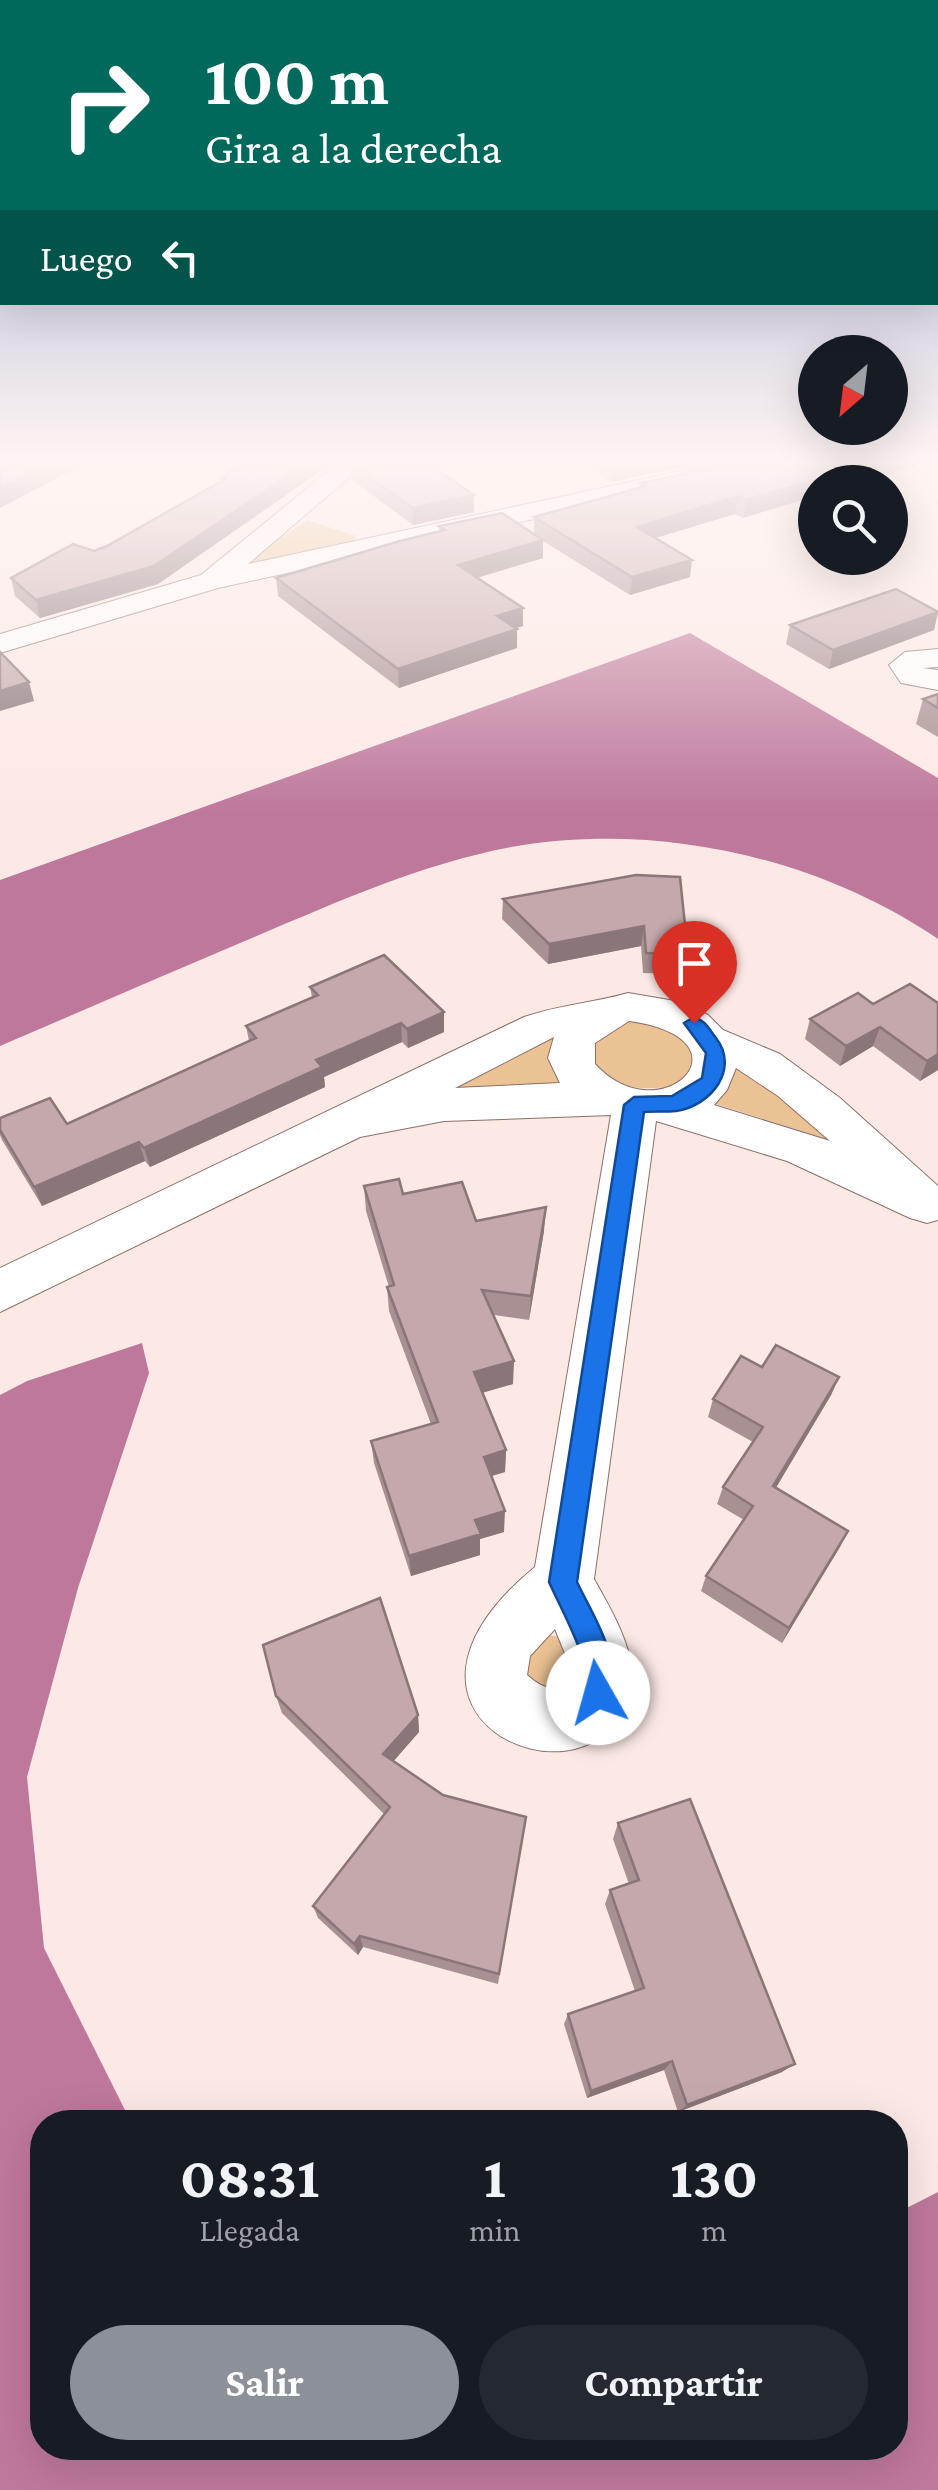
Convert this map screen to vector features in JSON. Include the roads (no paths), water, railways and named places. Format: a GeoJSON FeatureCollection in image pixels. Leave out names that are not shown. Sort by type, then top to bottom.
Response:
{"type":"FeatureCollection","features":[{"type":"Feature","properties":{"kind":"street"},"geometry":{"type":"LineString","coordinates":[[0,644],[220,579]]}},
{"type":"Feature","properties":{"kind":"street"},"geometry":{"type":"LineString","coordinates":[[938,658],[916,659],[905,665],[912,676],[938,680]]}},
{"type":"Feature","properties":{"kind":"street"},"geometry":{"type":"LineString","coordinates":[[0,1291],[568,1016],[595,1018],[628,1008],[652,1008],[694,1023],[710,1041],[717,1068],[710,1082],[696,1095],[634,1102],[444,1105],[349,1123]]}},
{"type":"Feature","properties":{"kind":"street"},"geometry":{"type":"LineString","coordinates":[[595,1018],[576,1035],[571,1051],[575,1068],[586,1084],[634,1102],[804,1149],[932,1210]]}},
{"type":"Feature","properties":{"kind":"street"},"geometry":{"type":"LineString","coordinates":[[710,1041],[750,1055],[798,1089],[932,1210]]}},
{"type":"Feature","properties":{"kind":"street"},"geometry":{"type":"LineString","coordinates":[[563,1582],[634,1102]]}}]}
